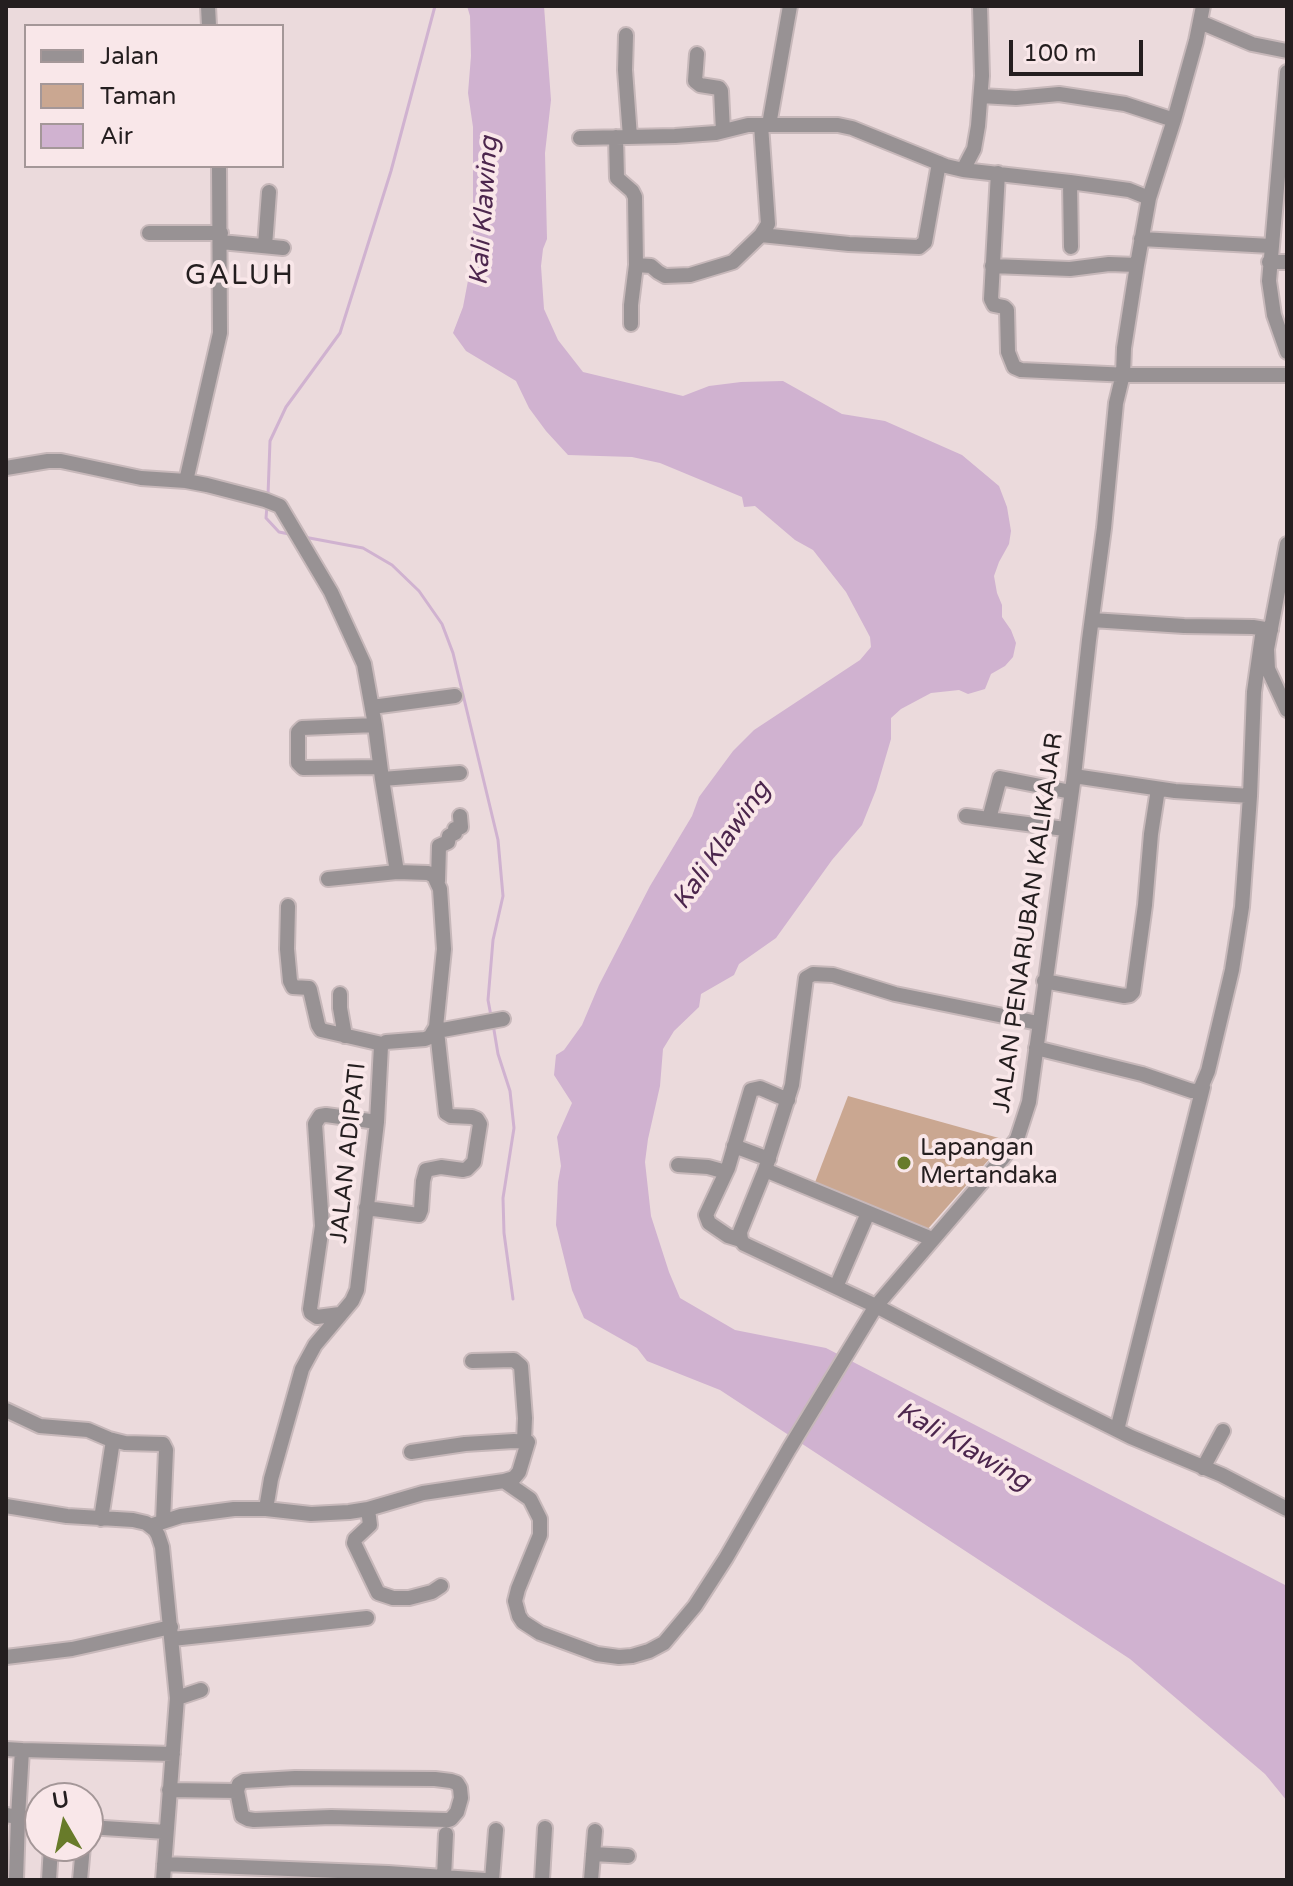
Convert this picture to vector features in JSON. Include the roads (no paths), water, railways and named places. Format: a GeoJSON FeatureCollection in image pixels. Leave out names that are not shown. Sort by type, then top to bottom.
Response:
{"type":"FeatureCollection","features":[{"type":"Feature","properties":{"kind":"street"},"geometry":{"type":"LineString","coordinates":[[636,265],[651,266],[665,276],[690,275],[733,262],[768,224],[765,125],[790,6]]}},
{"type":"Feature","properties":{"kind":"street"},"geometry":{"type":"LineString","coordinates":[[963,170],[974,149],[981,96],[980,6]]}},
{"type":"Feature","properties":{"kind":"street","name":"JALAN PENARUBAN KALIKAJAR"},"geometry":{"type":"LineString","coordinates":[[504,1481],[530,1499],[540,1519],[540,1535],[515,1601],[523,1622],[540,1633],[597,1654],[632,1656],[664,1643],[695,1606],[726,1558],[876,1306],[1017,1139],[1029,1102],[1074,776],[1116,403],[1123,374],[1124,348],[1141,239],[1149,198],[1174,120],[1203,6]]}},
{"type":"Feature","properties":{"kind":"street"},"geometry":{"type":"LineString","coordinates":[[1200,22],[1252,44],[1287,51]]}},
{"type":"Feature","properties":{"kind":"street"},"geometry":{"type":"LineString","coordinates":[[626,35],[623,137],[617,178],[635,197],[636,265],[631,324]]}},
{"type":"Feature","properties":{"kind":"street"},"geometry":{"type":"LineString","coordinates":[[697,54],[695,81],[721,91],[723,131]]}},
{"type":"Feature","properties":{"kind":"street"},"geometry":{"type":"LineString","coordinates":[[1287,72],[1269,262],[1270,297],[1287,352]]}},
{"type":"Feature","properties":{"kind":"street"},"geometry":{"type":"LineString","coordinates":[[981,96],[1016,98],[1059,94],[1115,102],[1174,120]]}},
{"type":"Feature","properties":{"kind":"street"},"geometry":{"type":"LineString","coordinates":[[580,138],[675,136],[748,125],[825,124],[852,128],[963,170],[1129,190],[1149,198]]}},
{"type":"Feature","properties":{"kind":"street"},"geometry":{"type":"LineString","coordinates":[[761,235],[919,247],[925,242],[939,163]]}},
{"type":"Feature","properties":{"kind":"street"},"geometry":{"type":"LineString","coordinates":[[186,481],[219,343],[219,168]]}},
{"type":"Feature","properties":{"kind":"street"},"geometry":{"type":"LineString","coordinates":[[998,173],[991,303],[1007,310],[1008,352],[1014,367],[1021,370],[1123,374],[1287,375]]}},
{"type":"Feature","properties":{"kind":"street"},"geometry":{"type":"LineString","coordinates":[[1070,182],[1071,247]]}},
{"type":"Feature","properties":{"kind":"street"},"geometry":{"type":"LineString","coordinates":[[265,246],[269,192]]}},
{"type":"Feature","properties":{"kind":"street"},"geometry":{"type":"LineString","coordinates":[[149,233],[221,237],[283,248]]}},
{"type":"Feature","properties":{"kind":"street"},"geometry":{"type":"LineString","coordinates":[[1141,239],[1271,246]]}},
{"type":"Feature","properties":{"kind":"street"},"geometry":{"type":"LineString","coordinates":[[1269,262],[1287,262]]}},
{"type":"Feature","properties":{"kind":"street"},"geometry":{"type":"LineString","coordinates":[[992,266],[1070,269],[1109,264],[1137,265]]}},
{"type":"Feature","properties":{"kind":"street"},"geometry":{"type":"LineString","coordinates":[[6,468],[61,461],[141,478],[186,481],[256,497],[280,506],[331,592],[364,664],[397,872]]}},
{"type":"Feature","properties":{"kind":"street"},"geometry":{"type":"LineString","coordinates":[[1117,1430],[1232,970],[1242,907],[1254,692],[1287,544]]}},
{"type":"Feature","properties":{"kind":"street"},"geometry":{"type":"LineString","coordinates":[[1092,620],[1267,630]]}},
{"type":"Feature","properties":{"kind":"street"},"geometry":{"type":"LineString","coordinates":[[1267,630],[1268,669],[1287,710]]}},
{"type":"Feature","properties":{"kind":"street"},"geometry":{"type":"LineString","coordinates":[[372,707],[455,696]]}},
{"type":"Feature","properties":{"kind":"street"},"geometry":{"type":"LineString","coordinates":[[375,725],[302,728],[298,732],[298,763],[303,768],[381,773],[460,773]]}},
{"type":"Feature","properties":{"kind":"street"},"geometry":{"type":"LineString","coordinates":[[1074,776],[1158,789],[1250,796]]}},
{"type":"Feature","properties":{"kind":"street"},"geometry":{"type":"LineString","coordinates":[[989,819],[1000,778],[1071,792]]}},
{"type":"Feature","properties":{"kind":"street"},"geometry":{"type":"LineString","coordinates":[[1044,981],[1124,996],[1133,992],[1158,789]]}},
{"type":"Feature","properties":{"kind":"street"},"geometry":{"type":"LineString","coordinates":[[366,1208],[419,1215],[426,1170],[441,1167],[463,1170],[474,1162],[480,1124],[475,1118],[446,1113],[436,1029],[444,949],[438,881],[439,846],[448,842],[455,829],[461,827],[460,816]]}},
{"type":"Feature","properties":{"kind":"street"},"geometry":{"type":"LineString","coordinates":[[966,816],[1065,829]]}},
{"type":"Feature","properties":{"kind":"street"},"geometry":{"type":"LineString","coordinates":[[328,879],[397,872],[428,873],[438,881]]}},
{"type":"Feature","properties":{"kind":"street"},"geometry":{"type":"LineString","coordinates":[[288,906],[287,949],[291,985],[309,988],[321,1030],[382,1044]]}},
{"type":"Feature","properties":{"kind":"street"},"geometry":{"type":"LineString","coordinates":[[741,1240],[740,1232],[788,1100],[795,1072],[804,984],[809,975],[833,975],[895,994],[1038,1023]]}},
{"type":"Feature","properties":{"kind":"street"},"geometry":{"type":"LineString","coordinates":[[340,994],[345,1036]]}},
{"type":"Feature","properties":{"kind":"street","name":"JALAN ADIPATI"},"geometry":{"type":"LineString","coordinates":[[266,1509],[271,1479],[302,1369],[315,1345],[352,1301],[357,1290],[377,1122],[382,1044],[425,1039],[436,1029],[503,1019]]}},
{"type":"Feature","properties":{"kind":"street"},"geometry":{"type":"LineString","coordinates":[[1036,1048],[1142,1074],[1192,1091],[1197,1092],[1203,1087]]}},
{"type":"Feature","properties":{"kind":"street"},"geometry":{"type":"LineString","coordinates":[[788,1100],[760,1088],[751,1090],[726,1172],[706,1219],[744,1244],[876,1306],[1117,1430],[1287,1509]]}},
{"type":"Feature","properties":{"kind":"street"},"geometry":{"type":"LineString","coordinates":[[340,1314],[317,1317],[310,1309],[322,1226],[315,1124],[320,1116],[326,1115],[377,1122]]}},
{"type":"Feature","properties":{"kind":"street"},"geometry":{"type":"LineString","coordinates":[[734,1146],[868,1213],[932,1239]]}},
{"type":"Feature","properties":{"kind":"street"},"geometry":{"type":"LineString","coordinates":[[678,1165],[726,1172]]}},
{"type":"Feature","properties":{"kind":"street"},"geometry":{"type":"LineString","coordinates":[[836,1287],[868,1213]]}},
{"type":"Feature","properties":{"kind":"street"},"geometry":{"type":"LineString","coordinates":[[472,1361],[514,1360],[521,1366],[524,1441]]}},
{"type":"Feature","properties":{"kind":"street"},"geometry":{"type":"LineString","coordinates":[[6,1410],[40,1426],[88,1430],[125,1443],[158,1442],[165,1446],[157,1524],[177,1698],[163,1880]]}},
{"type":"Feature","properties":{"kind":"street"},"geometry":{"type":"LineString","coordinates":[[1203,1468],[1223,1431]]}},
{"type":"Feature","properties":{"kind":"street"},"geometry":{"type":"LineString","coordinates":[[101,1519],[113,1440]]}},
{"type":"Feature","properties":{"kind":"street"},"geometry":{"type":"LineString","coordinates":[[6,1506],[67,1516],[157,1524],[181,1516],[234,1509],[311,1514],[368,1509],[423,1493],[514,1478],[519,1472],[528,1443],[465,1444],[411,1452]]}},
{"type":"Feature","properties":{"kind":"street"},"geometry":{"type":"LineString","coordinates":[[368,1509],[370,1525],[354,1543],[378,1593],[393,1598],[409,1598],[432,1592],[441,1586]]}},
{"type":"Feature","properties":{"kind":"street"},"geometry":{"type":"LineString","coordinates":[[6,1657],[171,1633],[367,1618]]}},
{"type":"Feature","properties":{"kind":"street"},"geometry":{"type":"LineString","coordinates":[[177,1698],[201,1690]]}},
{"type":"Feature","properties":{"kind":"street"},"geometry":{"type":"LineString","coordinates":[[6,1749],[173,1754]]}},
{"type":"Feature","properties":{"kind":"street"},"geometry":{"type":"LineString","coordinates":[[6,1878],[17,1880],[12,1816],[22,1750]]}},
{"type":"Feature","properties":{"kind":"street"},"geometry":{"type":"LineString","coordinates":[[269,1779],[435,1779],[457,1783],[461,1798],[457,1812],[448,1820],[343,1817],[254,1820],[242,1816],[237,1791],[244,1781],[269,1779]]}},
{"type":"Feature","properties":{"kind":"street"},"geometry":{"type":"LineString","coordinates":[[169,1790],[237,1791]]}},
{"type":"Feature","properties":{"kind":"street"},"geometry":{"type":"LineString","coordinates":[[104,1828],[166,1832]]}},
{"type":"Feature","properties":{"kind":"street"},"geometry":{"type":"LineString","coordinates":[[542,1880],[545,1828]]}},
{"type":"Feature","properties":{"kind":"street"},"geometry":{"type":"LineString","coordinates":[[492,1880],[496,1830]]}},
{"type":"Feature","properties":{"kind":"street"},"geometry":{"type":"LineString","coordinates":[[591,1880],[595,1831]]}},
{"type":"Feature","properties":{"kind":"street"},"geometry":{"type":"LineString","coordinates":[[444,1877],[446,1834]]}},
{"type":"Feature","properties":{"kind":"street"},"geometry":{"type":"LineString","coordinates":[[593,1854],[628,1856]]}},
{"type":"Feature","properties":{"kind":"street"},"geometry":{"type":"LineString","coordinates":[[164,1864],[298,1874],[485,1880]]}},
{"type":"Feature","properties":{"kind":"water","name":"Kali Klawing"},"geometry":{"type":"Polygon","coordinates":[[[467,6],[544,6],[551,100],[545,153],[547,239],[541,266],[544,309],[558,340],[583,372],[683,396],[709,386],[783,381],[842,414],[885,421],[962,455],[999,486],[1011,531],[1009,544],[994,576],[1002,617],[1016,643],[1013,657],[991,674],[985,689],[968,694],[959,690],[931,693],[891,718],[891,739],[862,825],[832,860],[776,938],[739,964],[734,975],[701,994],[699,1007],[674,1031],[663,1049],[660,1086],[645,1162],[651,1216],[680,1298],[735,1330],[826,1348],[1287,1586],[1287,1801],[1265,1774],[1130,1659],[720,1390],[647,1361],[637,1348],[584,1318],[572,1290],[556,1225],[561,1166],[557,1137],[572,1103],[554,1075],[556,1055],[564,1050],[582,1025],[599,985],[650,886],[692,816],[699,797],[733,751],[754,730],[860,660],[871,647],[870,637],[846,592],[813,550],[795,540],[755,506],[744,507],[742,497],[660,463],[632,457],[568,455],[529,408],[516,381],[466,351],[453,333],[463,307],[473,231],[473,127],[468,93],[471,56],[467,6]]]}},
{"type":"Feature","properties":{"kind":"waterway"},"geometry":{"type":"LineString","coordinates":[[268,495],[270,441],[286,407],[340,333],[391,171],[435,6]]}},
{"type":"Feature","properties":{"kind":"waterway"},"geometry":{"type":"LineString","coordinates":[[267,506],[266,518],[279,532],[289,534]]}},
{"type":"Feature","properties":{"kind":"waterway"},"geometry":{"type":"LineString","coordinates":[[304,537],[363,548],[392,565],[419,591],[442,624],[453,653],[498,840],[503,896],[493,940],[488,1000],[491,1016]]}},
{"type":"Feature","properties":{"kind":"waterway"},"geometry":{"type":"LineString","coordinates":[[493,1024],[498,1054],[510,1091],[514,1128],[503,1198],[504,1233],[513,1299]]}},
{"type":"Feature","properties":{"kind":"place","name":"Lapangan Mertandaka"},"geometry":{"type":"Point","coordinates":[904,1163]}},
{"type":"Feature","properties":{"kind":"district","name":"GALUH"},"geometry":{"type":"Point","coordinates":[240,277]}}]}
